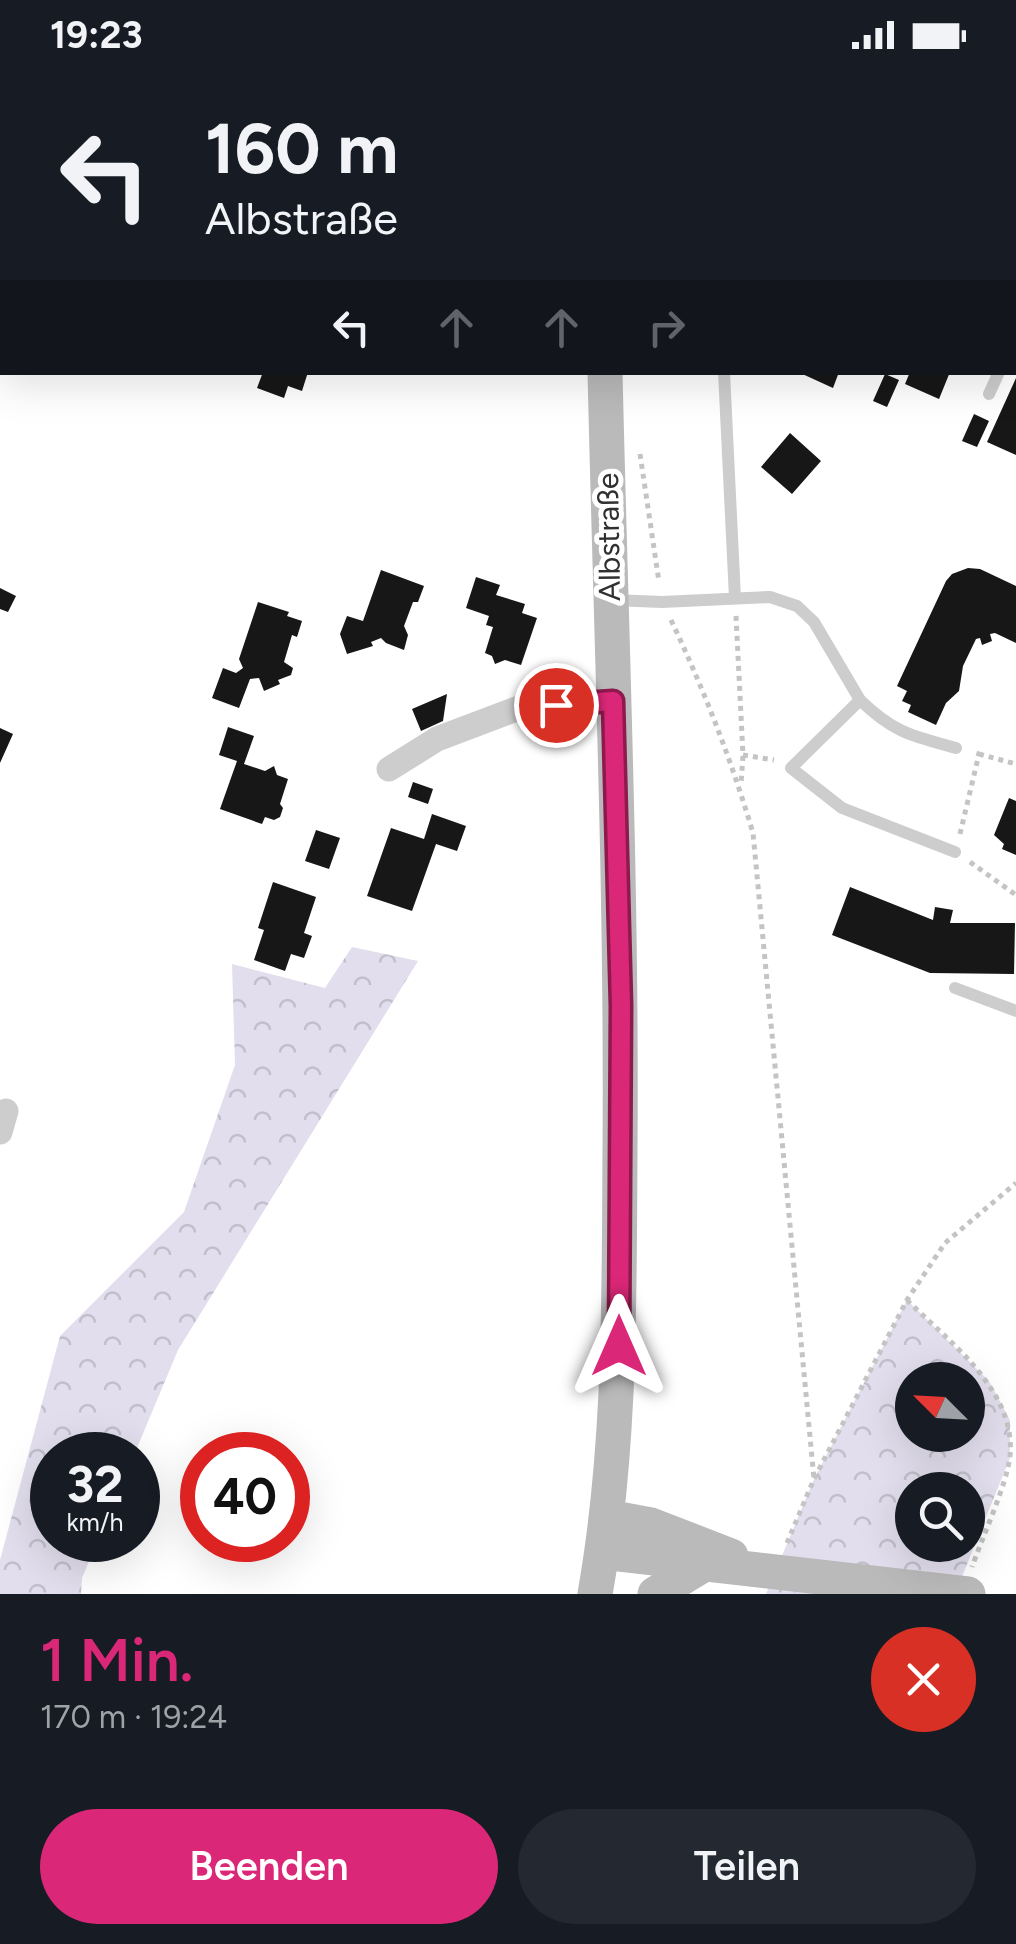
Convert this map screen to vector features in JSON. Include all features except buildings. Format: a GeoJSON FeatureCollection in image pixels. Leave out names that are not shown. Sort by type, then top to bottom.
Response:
{"type":"FeatureCollection","features":[{"type":"Feature","properties":{"kind":"street","name":"Albstraße"},"geometry":{"type":"LineString","coordinates":[[595,1594],[608,1517],[619,1346],[621,1006],[605,375]]}},
{"type":"Feature","properties":{"kind":"street"},"geometry":{"type":"LineString","coordinates":[[389,768],[437,738],[519,708],[613,701]]}},
{"type":"Feature","properties":{"kind":"street"},"geometry":{"type":"LineString","coordinates":[[608,1517],[651,1524],[774,1573]]}},
{"type":"Feature","properties":{"kind":"street"},"geometry":{"type":"LineString","coordinates":[[602,1552],[964,1594]]}},
{"type":"Feature","properties":{"kind":"street"},"geometry":{"type":"LineString","coordinates":[[656,1594],[704,1565]]}},
{"type":"Feature","properties":{"kind":"lane"},"geometry":{"type":"LineString","coordinates":[[724,375],[735,598]]}},
{"type":"Feature","properties":{"kind":"lane"},"geometry":{"type":"LineString","coordinates":[[989,394],[998,375]]}},
{"type":"Feature","properties":{"kind":"lane"},"geometry":{"type":"LineString","coordinates":[[610,599],[662,602],[770,597],[797,606],[814,622],[860,700],[882,721],[901,732],[956,748]]}},
{"type":"Feature","properties":{"kind":"lane"},"geometry":{"type":"LineString","coordinates":[[860,700],[791,768],[842,808],[955,852]]}},
{"type":"Feature","properties":{"kind":"lane"},"geometry":{"type":"LineString","coordinates":[[955,988],[1016,1011]]}},
{"type":"Feature","properties":{"kind":"path"},"geometry":{"type":"LineString","coordinates":[[639,449],[662,602],[709,702],[753,834],[814,1479]]}},
{"type":"Feature","properties":{"kind":"path"},"geometry":{"type":"LineString","coordinates":[[735,598],[743,755],[740,791]]}},
{"type":"Feature","properties":{"kind":"path"},"geometry":{"type":"LineString","coordinates":[[956,748],[1016,764]]}},
{"type":"Feature","properties":{"kind":"path"},"geometry":{"type":"LineString","coordinates":[[979,754],[955,852],[1016,895]]}},
{"type":"Feature","properties":{"kind":"path"},"geometry":{"type":"LineString","coordinates":[[743,755],[768,757],[791,768]]}},
{"type":"Feature","properties":{"kind":"path"},"geometry":{"type":"LineString","coordinates":[[774,1573],[814,1479],[908,1300],[945,1243],[1016,1183]]}},
{"type":"Feature","properties":{"kind":"path"},"geometry":{"type":"LineString","coordinates":[[908,1300],[989,1382],[1010,1420],[1010,1458],[964,1594]]}},
{"type":"Feature","properties":{"kind":"green space"},"geometry":{"type":"Polygon","coordinates":[[[352,947],[418,961],[178,1350],[144,1432],[34,1432],[60,1336],[184,1212],[235,1065],[232,964],[325,988],[352,947]]]}},
{"type":"Feature","properties":{"kind":"green space"},"geometry":{"type":"Polygon","coordinates":[[[907,1300],[970,1362],[895,1362],[895,1452],[985,1452],[985,1377],[1010,1420],[1010,1458],[985,1520],[985,1472],[895,1472],[895,1562],[968,1562],[955,1594],[766,1594],[814,1479],[907,1300]]]}},
{"type":"Feature","properties":{"kind":"green space"},"geometry":{"type":"Polygon","coordinates":[[[30,1448],[30,1562],[89,1562],[81,1594],[0,1594],[0,1560],[30,1448]]]}},
{"type":"Feature","properties":{"kind":"route"},"geometry":{"type":"LineString","coordinates":[[556,705],[613,701],[621,1006],[619,1346]]}}]}
